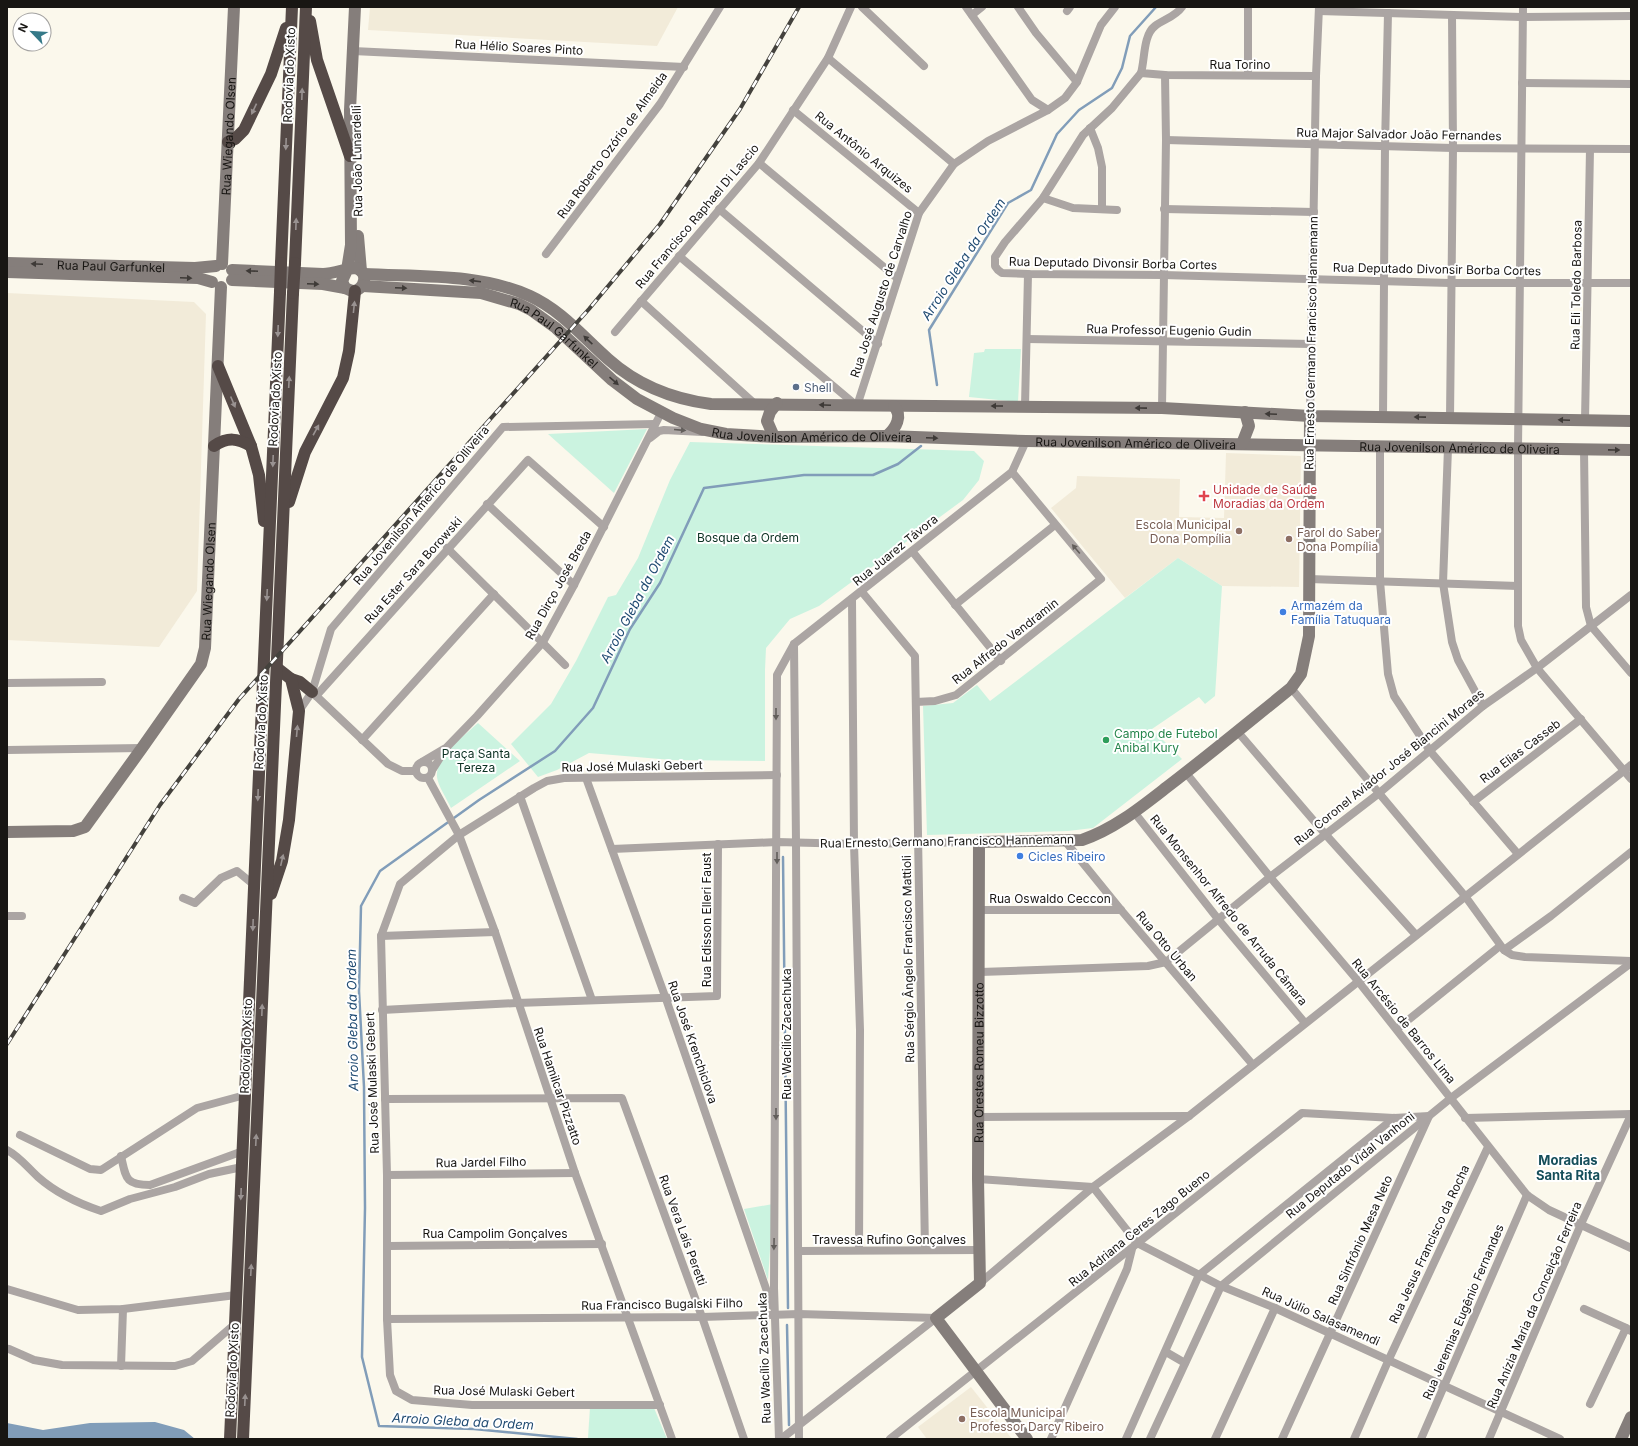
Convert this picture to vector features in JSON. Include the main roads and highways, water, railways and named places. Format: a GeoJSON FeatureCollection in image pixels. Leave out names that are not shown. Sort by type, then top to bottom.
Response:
{"type":"FeatureCollection","features":[{"type":"Feature","properties":{"kind":"highway"},"geometry":{"type":"LineString","coordinates":[[228,142],[235,139],[244,130],[271,74],[284,39],[292,7]]}},
{"type":"Feature","properties":{"kind":"highway","name":"Rodovia do Xisto"},"geometry":{"type":"LineString","coordinates":[[230,1439],[292,7]]}},
{"type":"Feature","properties":{"kind":"highway"},"geometry":{"type":"LineString","coordinates":[[307,7],[317,60],[354,156]]}},
{"type":"Feature","properties":{"kind":"highway","name":"Rodovia do Xisto"},"geometry":{"type":"LineString","coordinates":[[243,1439],[293,293],[307,7]]}},
{"type":"Feature","properties":{"kind":"highway"},"geometry":{"type":"LineString","coordinates":[[284,519],[305,452],[343,378],[349,351],[357,282]]}},
{"type":"Feature","properties":{"kind":"highway"},"geometry":{"type":"LineString","coordinates":[[218,366],[251,446],[258,475],[268,556]]}},
{"type":"Feature","properties":{"kind":"highway"},"geometry":{"type":"LineString","coordinates":[[214,446],[231,438],[240,440],[251,446]]}},
{"type":"Feature","properties":{"kind":"highway"},"geometry":{"type":"LineString","coordinates":[[277,668],[291,679],[300,682],[314,694]]}},
{"type":"Feature","properties":{"kind":"highway"},"geometry":{"type":"LineString","coordinates":[[266,910],[282,861],[289,820],[299,711],[291,679]]}},
{"type":"Feature","properties":{"kind":"main road","name":"Rua Wiegando Olsen"},"geometry":{"type":"LineString","coordinates":[[7,832],[74,832],[89,823],[194,676],[203,656],[218,366],[217,284],[211,272],[225,270],[228,142],[234,7]]}},
{"type":"Feature","properties":{"kind":"main road","name":"Rua João Lunardelli"},"geometry":{"type":"LineString","coordinates":[[354,156],[351,245],[346,270],[342,281],[357,282],[358,251],[354,156],[350,110],[355,7]]}},
{"type":"Feature","properties":{"kind":"main road","name":"Rua Paul Garfunkel"},"geometry":{"type":"LineString","coordinates":[[7,263],[195,268],[323,274],[354,268],[357,282]]}},
{"type":"Feature","properties":{"kind":"main road","name":"Rua Paul Garfunkel"},"geometry":{"type":"LineString","coordinates":[[225,270],[323,284],[357,282],[479,281],[518,291],[554,311],[608,359],[632,377],[656,390],[678,398],[711,404],[756,406],[777,403]]}},
{"type":"Feature","properties":{"kind":"main road"},"geometry":{"type":"LineString","coordinates":[[217,284],[228,285],[225,270]]}},
{"type":"Feature","properties":{"kind":"main road","name":"Rua Paul Garfunkel"},"geometry":{"type":"LineString","coordinates":[[7,272],[198,278],[217,284]]}},
{"type":"Feature","properties":{"kind":"main road","name":"Rua Paul Garfunkel"},"geometry":{"type":"LineString","coordinates":[[357,282],[475,292],[493,295],[519,304],[536,313],[556,328],[624,390],[658,418],[726,434]]}},
{"type":"Feature","properties":{"kind":"main road"},"geometry":{"type":"LineString","coordinates":[[774,437],[767,421],[770,412],[777,403],[857,406],[1162,408],[1310,416],[1631,421]]}},
{"type":"Feature","properties":{"kind":"main road"},"geometry":{"type":"LineString","coordinates":[[886,436],[895,429],[898,420],[897,409],[894,406]]}},
{"type":"Feature","properties":{"kind":"main road"},"geometry":{"type":"LineString","coordinates":[[1242,444],[1249,426],[1245,412]]}},
{"type":"Feature","properties":{"kind":"main road","name":"Rua Ernesto Germano Francisco Hannemann"},"geometry":{"type":"LineString","coordinates":[[979,842],[1082,840],[1096,835],[1134,812],[1186,773],[1291,688],[1301,674],[1309,636],[1310,416]]}},
{"type":"Feature","properties":{"kind":"main road","name":"Rua Jovenilson Américo de Oliveira"},"geometry":{"type":"LineString","coordinates":[[726,434],[774,437],[886,436],[1026,441],[1631,450]]}},
{"type":"Feature","properties":{"kind":"main road","name":"Rua Orestes Romeu Bizzotto"},"geometry":{"type":"LineString","coordinates":[[979,842],[980,972],[978,1179],[980,1282],[936,1318],[1027,1439]]}},
{"type":"Feature","properties":{"kind":"main road"},"geometry":{"type":"LineString","coordinates":[[1621,1439],[1631,1417]]}},
{"type":"Feature","properties":{"kind":"water"},"geometry":{"type":"Polygon","coordinates":[[[155,1422],[184,1430],[195,1439],[7,1439],[7,1423],[43,1430],[90,1423],[155,1422]]]}},
{"type":"Feature","properties":{"kind":"waterway","name":"Arroio Gleba da Ordem"},"geometry":{"type":"LineString","coordinates":[[937,385],[929,330],[1008,203],[1031,190],[1057,134],[1079,110],[1112,88],[1122,68],[1130,36],[1156,7]]}},
{"type":"Feature","properties":{"kind":"waterway","name":"Arroio Gleba da Ordem"},"geometry":{"type":"LineString","coordinates":[[577,1439],[474,1429],[379,1426],[362,1357],[365,1208],[364,1087],[359,991],[361,906],[380,871],[479,800],[555,751],[593,708],[630,629],[660,583],[704,488],[804,475],[873,475],[898,464],[921,446]]}},
{"type":"Feature","properties":{"kind":"waterway"},"geometry":{"type":"LineString","coordinates":[[783,857],[788,1308]]}},
{"type":"Feature","properties":{"kind":"waterway"},"geometry":{"type":"LineString","coordinates":[[787,1325],[789,1425]]}},
{"type":"Feature","properties":{"kind":"railway"},"geometry":{"type":"LineString","coordinates":[[7,1044],[160,805],[239,699],[589,309],[660,224],[740,109],[799,7]]}},
{"type":"Feature","properties":{"kind":"place","name":"Shell"},"geometry":{"type":"Point","coordinates":[796,387]}},
{"type":"Feature","properties":{"kind":"place","name":"Unidade de Saúde Moradias da Ordem"},"geometry":{"type":"Point","coordinates":[1204,496]}},
{"type":"Feature","properties":{"kind":"place","name":"Escola Municipal Dona Pompília"},"geometry":{"type":"Point","coordinates":[1239,531]}},
{"type":"Feature","properties":{"kind":"place","name":"Farol do Saber Dona Pompília"},"geometry":{"type":"Point","coordinates":[1289,539]}},
{"type":"Feature","properties":{"kind":"place","name":"Armazém da Família Tatuquara"},"geometry":{"type":"Point","coordinates":[1283,612]}},
{"type":"Feature","properties":{"kind":"place","name":"Campo de Futebol Anibal Kury"},"geometry":{"type":"Point","coordinates":[1106,740]}},
{"type":"Feature","properties":{"kind":"place","name":"Cicles Ribeiro"},"geometry":{"type":"Point","coordinates":[1020,856]}},
{"type":"Feature","properties":{"kind":"place","name":"Escola Municipal Professor Darcy Ribeiro"},"geometry":{"type":"Point","coordinates":[962,1419]}},
{"type":"Feature","properties":{"kind":"district","name":"Moradias Santa Rita"},"geometry":{"type":"Point","coordinates":[1568,1168]}},
{"type":"Feature","properties":{"kind":"park label","name":"Bosque da Ordem"},"geometry":{"type":"Point","coordinates":[748,537]}},
{"type":"Feature","properties":{"kind":"park label","name":"Praça Santa Tereza"},"geometry":{"type":"Point","coordinates":[476,760]}}]}
